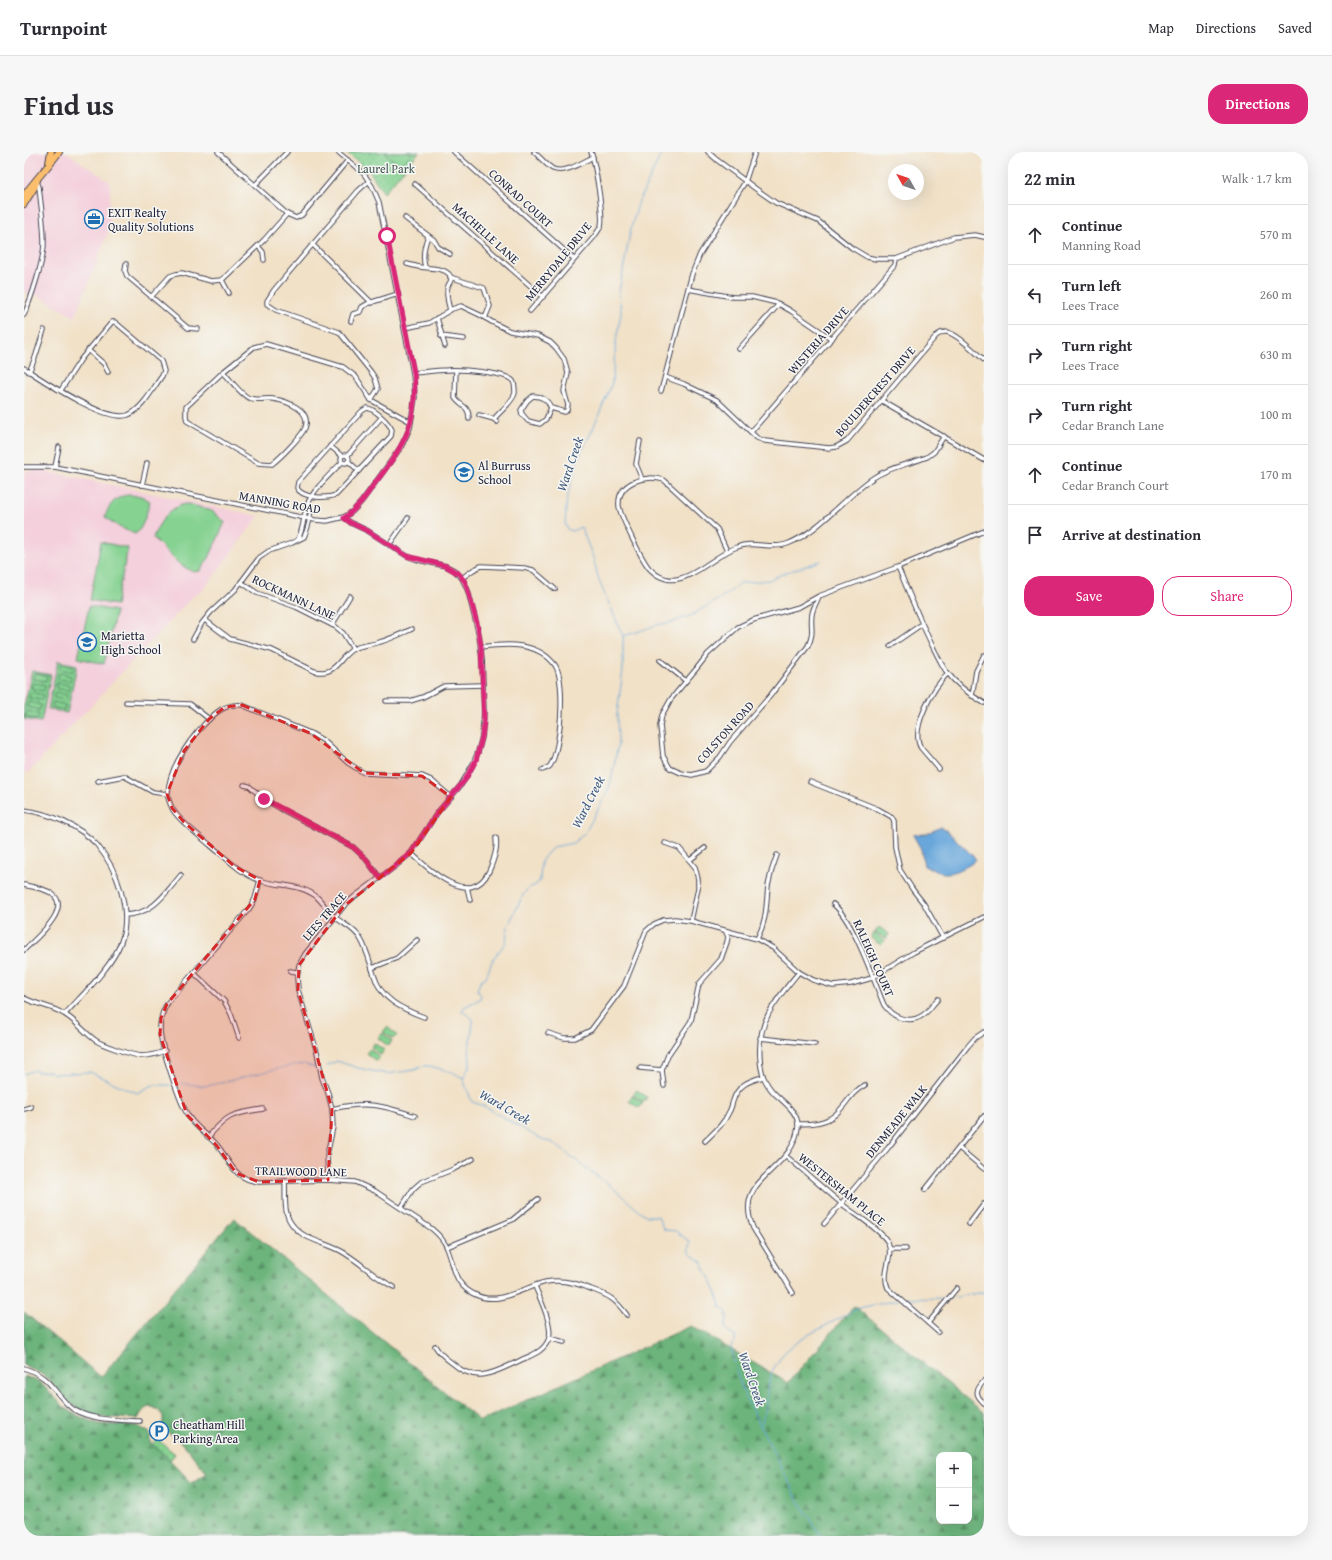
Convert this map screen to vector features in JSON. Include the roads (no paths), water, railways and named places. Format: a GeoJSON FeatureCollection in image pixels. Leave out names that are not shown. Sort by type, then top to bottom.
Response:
{"type":"FeatureCollection","features":[{"type":"Feature","properties":{"kind":"highway"},"geometry":{"type":"LineString","coordinates":[[49,165],[51,152]]}},
{"type":"Feature","properties":{"kind":"highway"},"geometry":{"type":"LineString","coordinates":[[24,196],[31,185],[37,180],[59,152]]}},
{"type":"Feature","properties":{"kind":"highway"},"geometry":{"type":"LineString","coordinates":[[24,204],[37,180]]}},
{"type":"Feature","properties":{"kind":"street"},"geometry":{"type":"LineString","coordinates":[[218,152],[286,214],[296,218],[301,217],[348,160]]}},
{"type":"Feature","properties":{"kind":"street"},"geometry":{"type":"LineString","coordinates":[[255,185],[287,152]]}},
{"type":"Feature","properties":{"kind":"street"},"geometry":{"type":"LineString","coordinates":[[338,152],[369,181],[381,206],[414,373],[415,397],[411,422],[406,438],[394,458],[357,507],[344,518],[412,558],[446,566],[454,570],[462,578],[481,566],[524,568],[533,570],[555,589]]}},
{"type":"Feature","properties":{"kind":"street","name":"CONRAD COURT"},"geometry":{"type":"LineString","coordinates":[[454,152],[574,260]]}},
{"type":"Feature","properties":{"kind":"street"},"geometry":{"type":"LineString","coordinates":[[534,152],[552,168],[559,170],[565,170],[593,157]]}},
{"type":"Feature","properties":{"kind":"street","name":"MERRYDALE DRIVE"},"geometry":{"type":"LineString","coordinates":[[530,311],[594,237],[600,227],[601,216],[593,157],[591,152]]}},
{"type":"Feature","properties":{"kind":"street"},"geometry":{"type":"LineString","coordinates":[[708,152],[745,182],[776,203],[818,221],[859,253],[876,259],[896,259],[954,237],[975,235],[984,237]]}},
{"type":"Feature","properties":{"kind":"street"},"geometry":{"type":"LineString","coordinates":[[661,391],[692,274],[700,254],[713,231],[745,182],[755,152]]}},
{"type":"Feature","properties":{"kind":"street"},"geometry":{"type":"LineString","coordinates":[[24,315],[31,297],[43,254],[44,244],[39,187],[37,180]]}},
{"type":"Feature","properties":{"kind":"street"},"geometry":{"type":"LineString","coordinates":[[369,181],[358,191],[274,290],[267,301],[267,304],[276,310],[339,332],[375,378],[378,389],[371,400]]}},
{"type":"Feature","properties":{"kind":"street","name":"MACHELLE LANE"},"geometry":{"type":"LineString","coordinates":[[415,184],[543,296]]}},
{"type":"Feature","properties":{"kind":"street"},"geometry":{"type":"LineString","coordinates":[[151,297],[170,276],[176,274],[182,273],[211,281],[222,280],[258,246],[286,214]]}},
{"type":"Feature","properties":{"kind":"street"},"geometry":{"type":"LineString","coordinates":[[405,218],[434,240],[438,247],[450,254]]}},
{"type":"Feature","properties":{"kind":"street"},"geometry":{"type":"LineString","coordinates":[[426,267],[424,260],[424,247],[428,236]]}},
{"type":"Feature","properties":{"kind":"street"},"geometry":{"type":"LineString","coordinates":[[313,245],[372,303]]}},
{"type":"Feature","properties":{"kind":"street"},"geometry":{"type":"LineString","coordinates":[[258,246],[263,252],[264,260]]}},
{"type":"Feature","properties":{"kind":"street","name":"WISTERIA DRIVE"},"geometry":{"type":"LineString","coordinates":[[751,432],[895,265],[896,259]]}},
{"type":"Feature","properties":{"kind":"street"},"geometry":{"type":"LineString","coordinates":[[126,264],[125,271],[127,276],[188,328],[198,329]]}},
{"type":"Feature","properties":{"kind":"street"},"geometry":{"type":"LineString","coordinates":[[407,264],[442,270],[450,277],[484,288],[490,306],[485,318]]}},
{"type":"Feature","properties":{"kind":"street"},"geometry":{"type":"LineString","coordinates":[[450,277],[451,281],[448,287],[447,300],[450,310]]}},
{"type":"Feature","properties":{"kind":"street"},"geometry":{"type":"LineString","coordinates":[[222,280],[229,294]]}},
{"type":"Feature","properties":{"kind":"street"},"geometry":{"type":"LineString","coordinates":[[688,290],[733,297],[752,297],[779,304],[832,339]]}},
{"type":"Feature","properties":{"kind":"street"},"geometry":{"type":"LineString","coordinates":[[351,321],[354,314],[360,312],[366,305],[398,294]]}},
{"type":"Feature","properties":{"kind":"street"},"geometry":{"type":"LineString","coordinates":[[739,349],[779,304]]}},
{"type":"Feature","properties":{"kind":"street"},"geometry":{"type":"LineString","coordinates":[[405,328],[425,324],[450,310],[461,306],[510,331],[538,336],[550,342],[561,354],[568,373],[564,391],[568,408],[565,412],[551,408],[548,402],[533,396],[527,401],[521,410],[522,414],[528,421],[540,424],[546,419],[551,408]]}},
{"type":"Feature","properties":{"kind":"street"},"geometry":{"type":"LineString","coordinates":[[437,318],[444,346]]}},
{"type":"Feature","properties":{"kind":"street"},"geometry":{"type":"LineString","coordinates":[[24,368],[29,372],[94,409],[121,416],[128,415],[137,409],[162,376],[164,370],[161,360],[115,322],[112,322],[88,350],[61,390]]}},
{"type":"Feature","properties":{"kind":"street"},"geometry":{"type":"LineString","coordinates":[[29,372],[44,330]]}},
{"type":"Feature","properties":{"kind":"street","name":"BOULDERCREST DRIVE"},"geometry":{"type":"LineString","coordinates":[[665,377],[684,384],[717,400],[757,438],[770,442],[836,447],[847,442],[933,340],[942,332],[946,331],[953,334],[984,360]]}},
{"type":"Feature","properties":{"kind":"street"},"geometry":{"type":"LineString","coordinates":[[441,336],[464,339]]}},
{"type":"Feature","properties":{"kind":"street"},"geometry":{"type":"LineString","coordinates":[[223,372],[244,395],[250,398],[273,399],[286,402],[300,410],[304,415],[305,427],[301,434],[278,459],[272,464],[258,463],[187,421],[186,416],[186,407],[223,372],[254,346],[266,344],[343,367],[356,377],[371,400],[411,422]]}},
{"type":"Feature","properties":{"kind":"street"},"geometry":{"type":"LineString","coordinates":[[88,350],[104,364],[108,372]]}},
{"type":"Feature","properties":{"kind":"street"},"geometry":{"type":"LineString","coordinates":[[414,373],[456,370],[508,377],[513,380],[515,385],[515,394],[509,404],[500,410],[496,421],[479,415]]}},
{"type":"Feature","properties":{"kind":"street"},"geometry":{"type":"LineString","coordinates":[[456,370],[455,398],[467,409],[469,418]]}},
{"type":"Feature","properties":{"kind":"street"},"geometry":{"type":"LineString","coordinates":[[882,401],[984,460]]}},
{"type":"Feature","properties":{"kind":"street"},"geometry":{"type":"LineString","coordinates":[[364,409],[370,409],[391,427],[392,434],[336,495],[325,498],[299,492],[297,484],[330,446],[364,409]]}},
{"type":"Feature","properties":{"kind":"street"},"geometry":{"type":"LineString","coordinates":[[330,446],[342,456],[347,456],[381,418]]}},
{"type":"Feature","properties":{"kind":"street"},"geometry":{"type":"LineString","coordinates":[[727,551],[717,529],[664,480],[657,478],[642,478],[629,484],[622,494],[619,504],[621,515],[650,570],[667,579],[683,578],[737,546],[748,544],[778,546],[787,544],[805,535],[874,477],[927,457],[934,452],[944,436]]}},
{"type":"Feature","properties":{"kind":"street"},"geometry":{"type":"LineString","coordinates":[[640,441],[636,464],[642,478]]}},
{"type":"Feature","properties":{"kind":"street"},"geometry":{"type":"LineString","coordinates":[[55,467],[59,447]]}},
{"type":"Feature","properties":{"kind":"street"},"geometry":{"type":"LineString","coordinates":[[193,639],[205,620],[229,597],[257,560],[266,553],[292,544],[298,539],[307,519],[306,507],[312,496],[342,462],[342,456]]}},
{"type":"Feature","properties":{"kind":"street"},"geometry":{"type":"LineString","coordinates":[[347,456],[349,459],[348,461],[359,471]]}},
{"type":"Feature","properties":{"kind":"street"},"geometry":{"type":"LineString","coordinates":[[342,462],[346,463],[348,461]]}},
{"type":"Feature","properties":{"kind":"street"},"geometry":{"type":"LineString","coordinates":[[142,485],[147,463]]}},
{"type":"Feature","properties":{"kind":"street","name":"MANNING ROAD"},"geometry":{"type":"LineString","coordinates":[[24,467],[55,467],[307,519],[327,521],[344,518]]}},
{"type":"Feature","properties":{"kind":"street"},"geometry":{"type":"LineString","coordinates":[[389,545],[408,518]]}},
{"type":"Feature","properties":{"kind":"street","name":"COLSTON ROAD"},"geometry":{"type":"LineString","coordinates":[[819,596],[812,613],[812,637],[792,668],[720,756],[706,771],[692,775],[681,773],[670,768],[664,756],[661,741],[660,726],[662,715],[671,699],[708,654],[738,627],[753,620],[799,607],[817,599],[819,596],[898,567],[984,531]]}},
{"type":"Feature","properties":{"kind":"street"},"geometry":{"type":"LineString","coordinates":[[898,567],[922,624],[940,661],[948,673],[972,696],[984,703]]}},
{"type":"Feature","properties":{"kind":"street","name":"LEES TRACE"},"geometry":{"type":"LineString","coordinates":[[328,1180],[327,1161],[333,1127],[332,1109],[298,990],[297,972],[305,954],[335,917],[354,897],[411,853],[437,813],[465,780],[478,752],[483,729],[481,647],[478,627],[468,591],[462,578]]}},
{"type":"Feature","properties":{"kind":"street","name":"ROCKMANN LANE"},"geometry":{"type":"LineString","coordinates":[[241,582],[257,593],[296,607],[332,625],[343,633],[353,649]]}},
{"type":"Feature","properties":{"kind":"street"},"geometry":{"type":"LineString","coordinates":[[332,625],[350,596]]}},
{"type":"Feature","properties":{"kind":"street"},"geometry":{"type":"LineString","coordinates":[[205,620],[230,639],[272,650],[317,671],[326,671],[334,668],[353,649],[379,642],[412,629]]}},
{"type":"Feature","properties":{"kind":"street"},"geometry":{"type":"LineString","coordinates":[[890,646],[922,624]]}},
{"type":"Feature","properties":{"kind":"street"},"geometry":{"type":"LineString","coordinates":[[481,647],[508,644],[529,647],[537,650],[555,665],[560,680],[561,689],[559,738],[550,765],[546,769],[542,770]]}},
{"type":"Feature","properties":{"kind":"street"},"geometry":{"type":"LineString","coordinates":[[972,696],[976,671],[984,655]]}},
{"type":"Feature","properties":{"kind":"street"},"geometry":{"type":"LineString","coordinates":[[660,660],[686,681]]}},
{"type":"Feature","properties":{"kind":"street"},"geometry":{"type":"LineString","coordinates":[[940,769],[918,744],[917,733],[918,726],[931,696],[939,681],[948,673]]}},
{"type":"Feature","properties":{"kind":"street"},"geometry":{"type":"LineString","coordinates":[[386,701],[410,701],[423,697],[444,686],[483,685]]}},
{"type":"Feature","properties":{"kind":"street"},"geometry":{"type":"LineString","coordinates":[[126,702],[190,704],[209,719]]}},
{"type":"Feature","properties":{"kind":"street"},"geometry":{"type":"LineString","coordinates":[[424,1017],[405,1010],[387,999],[377,982],[361,940],[356,932],[335,917],[316,897],[310,892],[293,886],[260,880],[234,866],[184,822],[172,808],[167,794],[176,766],[195,735],[214,714],[225,707],[242,705],[310,733],[324,741],[348,764],[364,773],[422,776],[431,780],[451,797]]}},
{"type":"Feature","properties":{"kind":"street"},"geometry":{"type":"LineString","coordinates":[[98,781],[124,776],[153,792],[167,794]]}},
{"type":"Feature","properties":{"kind":"street"},"geometry":{"type":"LineString","coordinates":[[810,782],[878,808],[892,817],[894,821],[895,847],[900,870],[924,904],[943,938]]}},
{"type":"Feature","properties":{"kind":"street"},"geometry":{"type":"LineString","coordinates":[[244,785],[249,786],[264,799],[281,809],[353,847],[366,859],[380,878]]}},
{"type":"Feature","properties":{"kind":"street"},"geometry":{"type":"LineString","coordinates":[[24,810],[43,814],[69,825],[97,845],[119,881],[123,900],[123,934],[114,957],[65,1014]]}},
{"type":"Feature","properties":{"kind":"street"},"geometry":{"type":"LineString","coordinates":[[411,853],[443,879],[457,885],[467,887],[475,885],[487,874],[496,850],[496,838]]}},
{"type":"Feature","properties":{"kind":"street"},"geometry":{"type":"LineString","coordinates":[[665,843],[679,848],[695,867],[698,883],[691,922]]}},
{"type":"Feature","properties":{"kind":"street"},"geometry":{"type":"LineString","coordinates":[[690,860],[705,848]]}},
{"type":"Feature","properties":{"kind":"street"},"geometry":{"type":"LineString","coordinates":[[757,938],[766,916],[768,886],[777,855]]}},
{"type":"Feature","properties":{"kind":"street"},"geometry":{"type":"LineString","coordinates":[[124,916],[139,914],[150,909],[181,875]]}},
{"type":"Feature","properties":{"kind":"street","name":"TRAILWOOD LANE"},"geometry":{"type":"LineString","coordinates":[[260,880],[252,906],[169,1001],[163,1012],[160,1031],[165,1051],[185,1110],[194,1124],[217,1146],[233,1170],[244,1178],[259,1182],[345,1180],[371,1188],[435,1231],[447,1248],[457,1279],[463,1287],[475,1295],[486,1298],[497,1298],[547,1282],[560,1281],[581,1285],[613,1299],[627,1315]]}},
{"type":"Feature","properties":{"kind":"street"},"geometry":{"type":"LineString","coordinates":[[24,885],[47,891],[52,894],[57,900],[58,907],[55,917],[24,950]]}},
{"type":"Feature","properties":{"kind":"street"},"geometry":{"type":"LineString","coordinates":[[467,887],[470,900]]}},
{"type":"Feature","properties":{"kind":"street","name":"RALEIGH COURT"},"geometry":{"type":"LineString","coordinates":[[833,904],[840,910],[849,924],[884,1005],[889,1013],[898,1018],[907,1020],[915,1019],[923,1015],[938,999]]}},
{"type":"Feature","properties":{"kind":"street"},"geometry":{"type":"LineString","coordinates":[[548,1033],[564,1038],[575,1038],[590,1030],[624,986],[646,931],[654,924],[668,919],[691,922],[726,932],[757,938],[773,948],[799,972],[813,980],[833,986],[852,984],[872,978],[914,952],[984,917]]}},
{"type":"Feature","properties":{"kind":"street"},"geometry":{"type":"LineString","coordinates":[[664,1086],[662,1070],[668,1055],[691,1021],[699,984],[721,959],[728,937],[726,932]]}},
{"type":"Feature","properties":{"kind":"street"},"geometry":{"type":"LineString","coordinates":[[372,968],[397,958],[417,940]]}},
{"type":"Feature","properties":{"kind":"street"},"geometry":{"type":"LineString","coordinates":[[290,971],[297,972]]}},
{"type":"Feature","properties":{"kind":"street"},"geometry":{"type":"LineString","coordinates":[[793,1293],[752,1228],[748,1217],[747,1205],[750,1194],[761,1180],[786,1156],[795,1141],[798,1124],[791,1108],[775,1093],[763,1077],[760,1038],[764,1022],[771,1008],[799,972]]}},
{"type":"Feature","properties":{"kind":"street"},"geometry":{"type":"LineString","coordinates":[[194,973],[224,1002],[231,1014],[239,1038]]}},
{"type":"Feature","properties":{"kind":"street"},"geometry":{"type":"LineString","coordinates":[[24,998],[33,1003],[55,1009],[65,1014],[91,1037],[102,1044],[139,1056],[154,1055],[165,1051]]}},
{"type":"Feature","properties":{"kind":"street","name":"DENMEADE WALK"},"geometry":{"type":"LineString","coordinates":[[824,1224],[888,1148],[968,1046],[975,1038],[984,1032]]}},
{"type":"Feature","properties":{"kind":"street"},"geometry":{"type":"LineString","coordinates":[[760,1038],[815,1044]]}},
{"type":"Feature","properties":{"kind":"street"},"geometry":{"type":"LineString","coordinates":[[640,1068],[662,1070]]}},
{"type":"Feature","properties":{"kind":"street"},"geometry":{"type":"LineString","coordinates":[[705,1141],[717,1130],[729,1113],[733,1099],[742,1085],[749,1081],[763,1077]]}},
{"type":"Feature","properties":{"kind":"street"},"geometry":{"type":"LineString","coordinates":[[798,1124],[814,1124],[826,1120],[836,1114],[856,1089],[865,1085]]}},
{"type":"Feature","properties":{"kind":"street"},"geometry":{"type":"LineString","coordinates":[[332,1109],[350,1105],[375,1104],[415,1116]]}},
{"type":"Feature","properties":{"kind":"street"},"geometry":{"type":"LineString","coordinates":[[24,1109],[31,1108]]}},
{"type":"Feature","properties":{"kind":"street"},"geometry":{"type":"LineString","coordinates":[[208,1137],[230,1116],[263,1109]]}},
{"type":"Feature","properties":{"kind":"street"},"geometry":{"type":"LineString","coordinates":[[925,1190],[984,1116]]}},
{"type":"Feature","properties":{"kind":"street"},"geometry":{"type":"LineString","coordinates":[[959,1148],[984,1168]]}},
{"type":"Feature","properties":{"kind":"street","name":"WESTERSHAM PLACE"},"geometry":{"type":"LineString","coordinates":[[786,1156],[884,1237],[890,1249]]}},
{"type":"Feature","properties":{"kind":"street"},"geometry":{"type":"LineString","coordinates":[[401,1208],[413,1189],[421,1182],[454,1169],[473,1159]]}},
{"type":"Feature","properties":{"kind":"street"},"geometry":{"type":"LineString","coordinates":[[285,1182],[287,1213],[291,1224],[297,1230],[305,1236],[346,1254],[375,1277],[394,1286]]}},
{"type":"Feature","properties":{"kind":"street"},"geometry":{"type":"LineString","coordinates":[[447,1248],[512,1220],[538,1199]]}},
{"type":"Feature","properties":{"kind":"street"},"geometry":{"type":"LineString","coordinates":[[969,1224],[984,1204]]}},
{"type":"Feature","properties":{"kind":"street"},"geometry":{"type":"LineString","coordinates":[[906,1249],[890,1249],[885,1282],[888,1288],[938,1332]]}},
{"type":"Feature","properties":{"kind":"street"},"geometry":{"type":"LineString","coordinates":[[435,1346],[440,1353],[462,1371],[472,1374],[487,1375],[535,1354],[543,1349],[549,1338],[549,1326],[535,1286]]}},
{"type":"Feature","properties":{"kind":"street"},"geometry":{"type":"LineString","coordinates":[[928,1323],[957,1288]]}},
{"type":"Feature","properties":{"kind":"street"},"geometry":{"type":"LineString","coordinates":[[549,1338],[564,1342]]}},
{"type":"Feature","properties":{"kind":"street"},"geometry":{"type":"LineString","coordinates":[[24,1368],[44,1377],[69,1406],[82,1413],[96,1418],[140,1421]]}},
{"type":"Feature","properties":{"kind":"street"},"geometry":{"type":"LineString","coordinates":[[984,1381],[977,1388],[977,1393],[978,1397],[984,1403]]}},
{"type":"Feature","properties":{"kind":"water"},"geometry":{"type":"Polygon","coordinates":[[[941,827],[976,859],[971,864],[962,869],[948,873],[942,873],[924,866],[921,849],[913,835],[926,834],[941,827]]]}},
{"type":"Feature","properties":{"kind":"waterway","name":"Ward Creek"},"geometry":{"type":"LineString","coordinates":[[662,152],[639,201],[631,228],[619,292],[621,313],[616,341],[612,383],[592,431],[578,459],[567,497],[565,524],[567,529],[572,531],[581,527],[593,557],[599,581],[623,636],[623,670],[617,714],[618,744],[611,781],[608,791],[585,833],[573,843],[553,847],[544,857],[541,862],[540,880],[536,885],[528,888],[523,895],[508,926],[506,942],[493,959],[486,977],[481,980],[477,990],[481,995],[480,999],[464,1007],[462,1011],[473,1019],[469,1047],[470,1065],[463,1079],[472,1102],[482,1105],[537,1137],[553,1143],[612,1187],[638,1210],[647,1216],[658,1216],[665,1230],[676,1231],[690,1242],[689,1253],[701,1261],[715,1289],[720,1307],[727,1313],[725,1327],[729,1333],[735,1336],[735,1341],[731,1346],[738,1377],[746,1398],[797,1498],[821,1536]]}},
{"type":"Feature","properties":{"kind":"waterway"},"geometry":{"type":"LineString","coordinates":[[623,636],[692,615],[727,594],[741,583],[769,580],[787,572],[821,561]]}},
{"type":"Feature","properties":{"kind":"waterway"},"geometry":{"type":"LineString","coordinates":[[327,1066],[337,1061],[358,1068],[387,1074],[430,1066],[452,1072],[463,1078]]}},
{"type":"Feature","properties":{"kind":"waterway"},"geometry":{"type":"LineString","coordinates":[[181,1083],[202,1086],[211,1085],[293,1065],[304,1064],[314,1067]]}},
{"type":"Feature","properties":{"kind":"waterway"},"geometry":{"type":"LineString","coordinates":[[24,1074],[35,1070],[38,1072],[49,1071],[54,1074],[90,1072],[137,1093],[153,1085],[171,1085]]}},
{"type":"Feature","properties":{"kind":"waterway"},"geometry":{"type":"LineString","coordinates":[[951,1298],[984,1292]]}},
{"type":"Feature","properties":{"kind":"waterway"},"geometry":{"type":"LineString","coordinates":[[903,1299],[946,1298]]}},
{"type":"Feature","properties":{"kind":"waterway"},"geometry":{"type":"LineString","coordinates":[[761,1425],[767,1403],[767,1390],[772,1371],[783,1354],[808,1335],[859,1308],[898,1300]]}},
{"type":"Feature","properties":{"kind":"place","name":"EXIT Realty Quality Solutions"},"geometry":{"type":"Point","coordinates":[94,219]}},
{"type":"Feature","properties":{"kind":"place","name":"Al Burruss School"},"geometry":{"type":"Point","coordinates":[464,472]}},
{"type":"Feature","properties":{"kind":"place","name":"Marietta High School"},"geometry":{"type":"Point","coordinates":[87,642]}},
{"type":"Feature","properties":{"kind":"place","name":"Cheatham Hill Parking Area"},"geometry":{"type":"Point","coordinates":[159,1431]}},
{"type":"Feature","properties":{"kind":"park label","name":"Laurel Park"},"geometry":{"type":"Point","coordinates":[386,168]}}]}
